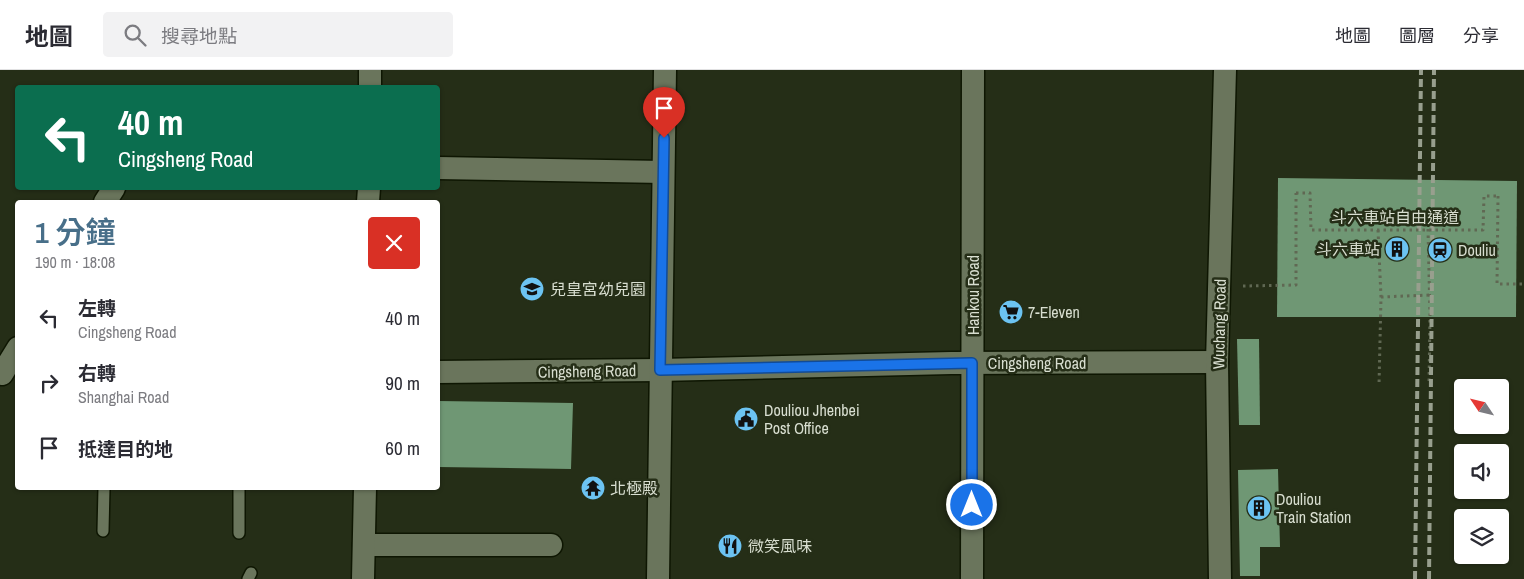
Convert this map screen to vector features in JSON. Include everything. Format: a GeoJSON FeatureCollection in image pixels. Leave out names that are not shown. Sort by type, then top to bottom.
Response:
{"type":"FeatureCollection","features":[{"type":"Feature","properties":{"kind":"street"},"geometry":{"type":"LineString","coordinates":[[370,70],[370,85]]}},
{"type":"Feature","properties":{"kind":"street"},"geometry":{"type":"LineString","coordinates":[[658,579],[665,70]]}},
{"type":"Feature","properties":{"kind":"street","name":"Hankou Road"},"geometry":{"type":"LineString","coordinates":[[972,579],[973,70]]}},
{"type":"Feature","properties":{"kind":"street","name":"Wuchang Road"},"geometry":{"type":"LineString","coordinates":[[1220,579],[1217,362],[1225,70]]}},
{"type":"Feature","properties":{"kind":"street"},"geometry":{"type":"LineString","coordinates":[[440,168],[663,172]]}},
{"type":"Feature","properties":{"kind":"street"},"geometry":{"type":"LineString","coordinates":[[6,374],[15,354]]}},
{"type":"Feature","properties":{"kind":"street","name":"Cingsheng Road"},"geometry":{"type":"LineString","coordinates":[[440,372],[660,370],[972,363],[1217,362]]}},
{"type":"Feature","properties":{"kind":"street"},"geometry":{"type":"LineString","coordinates":[[363,579],[365,490]]}},
{"type":"Feature","properties":{"kind":"street"},"geometry":{"type":"LineString","coordinates":[[364,544],[551,545]]}},
{"type":"Feature","properties":{"kind":"lane"},"geometry":{"type":"LineString","coordinates":[[103,530],[104,490]]}},
{"type":"Feature","properties":{"kind":"lane"},"geometry":{"type":"LineString","coordinates":[[239,490],[239,533]]}},
{"type":"Feature","properties":{"kind":"path","name":"斗六車站自由通道"},"geometry":{"type":"LineString","coordinates":[[1220,285],[1296,285],[1296,193],[1310,193],[1310,230],[1483,230],[1484,196],[1498,196],[1497,284],[1524,284]]}},
{"type":"Feature","properties":{"kind":"path"},"geometry":{"type":"LineString","coordinates":[[1428,229],[1430,295],[1429,384]]}},
{"type":"Feature","properties":{"kind":"path"},"geometry":{"type":"LineString","coordinates":[[1378,230],[1380,298],[1379,385]]}},
{"type":"Feature","properties":{"kind":"path"},"geometry":{"type":"LineString","coordinates":[[1380,298],[1430,295]]}},
{"type":"Feature","properties":{"kind":"building","name":"斗六車站"},"geometry":{"type":"Polygon","coordinates":[[[1278,178],[1517,181],[1516,317],[1277,317],[1278,178]]]}},
{"type":"Feature","properties":{"kind":"building"},"geometry":{"type":"Polygon","coordinates":[[[1237,339],[1259,339],[1260,425],[1239,425],[1237,339]]]}},
{"type":"Feature","properties":{"kind":"building"},"geometry":{"type":"Polygon","coordinates":[[[440,401],[573,403],[571,469],[440,467],[440,401]]]}},
{"type":"Feature","properties":{"kind":"building","name":"Douliou Train Station"},"geometry":{"type":"Polygon","coordinates":[[[1278,469],[1280,547],[1260,547],[1260,576],[1240,576],[1238,470],[1278,469]]]}},
{"type":"Feature","properties":{"kind":"railway"},"geometry":{"type":"LineString","coordinates":[[1415,579],[1421,70]]}},
{"type":"Feature","properties":{"kind":"railway"},"geometry":{"type":"LineString","coordinates":[[1429,579],[1434,70]]}},
{"type":"Feature","properties":{"kind":"place","name":"斗六車站"},"geometry":{"type":"Point","coordinates":[1397,249]}},
{"type":"Feature","properties":{"kind":"place","name":"Douliu"},"geometry":{"type":"Point","coordinates":[1440,250]}},
{"type":"Feature","properties":{"kind":"place","name":"兒皇宮幼兒園"},"geometry":{"type":"Point","coordinates":[532,289]}},
{"type":"Feature","properties":{"kind":"place","name":"7-Eleven"},"geometry":{"type":"Point","coordinates":[1011,312]}},
{"type":"Feature","properties":{"kind":"place","name":"Douliou Jhenbei Post Office"},"geometry":{"type":"Point","coordinates":[746,419]}},
{"type":"Feature","properties":{"kind":"place","name":"北極殿"},"geometry":{"type":"Point","coordinates":[593,488]}},
{"type":"Feature","properties":{"kind":"place","name":"Douliou Train Station"},"geometry":{"type":"Point","coordinates":[1259,508]}},
{"type":"Feature","properties":{"kind":"place","name":"微笑風味"},"geometry":{"type":"Point","coordinates":[730,546]}},
{"type":"Feature","properties":{"kind":"route"},"geometry":{"type":"LineString","coordinates":[[664,138],[660,370],[972,363],[972,505]]}}]}
